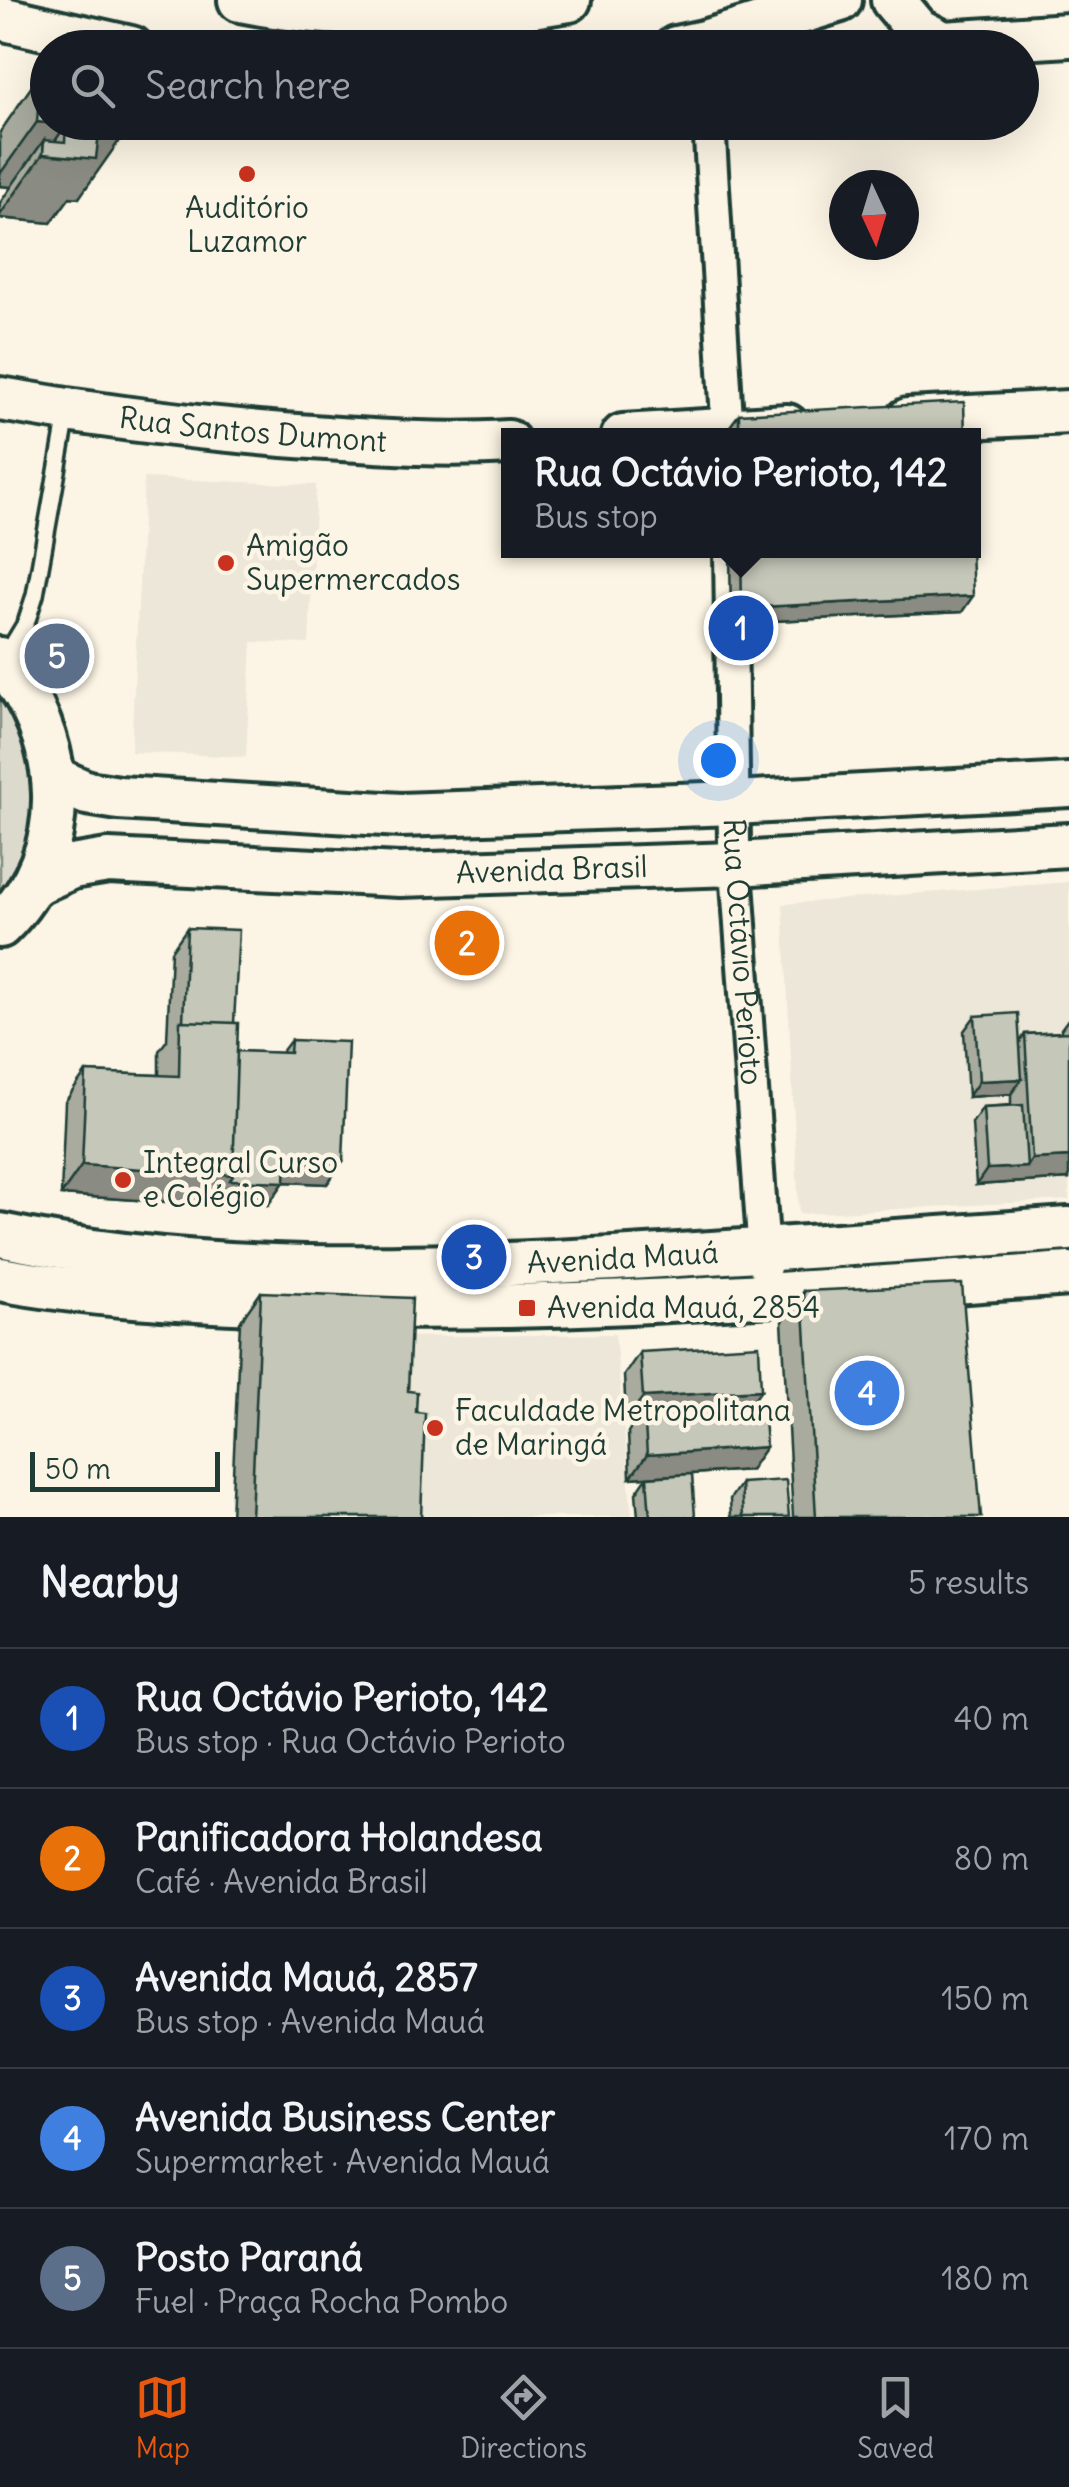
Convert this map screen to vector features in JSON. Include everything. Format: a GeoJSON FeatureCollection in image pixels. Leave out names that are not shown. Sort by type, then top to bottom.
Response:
{"type":"FeatureCollection","features":[{"type":"Feature","properties":{"kind":"main road"},"geometry":{"type":"LineString","coordinates":[[240,0],[383,15],[530,7],[569,0]]}},
{"type":"Feature","properties":{"kind":"main road"},"geometry":{"type":"LineString","coordinates":[[745,30],[840,0]]}},
{"type":"Feature","properties":{"kind":"main road"},"geometry":{"type":"LineString","coordinates":[[892,0],[918,30]]}},
{"type":"Feature","properties":{"kind":"main road"},"geometry":{"type":"LineString","coordinates":[[0,18],[52,30]]}},
{"type":"Feature","properties":{"kind":"main road"},"geometry":{"type":"LineString","coordinates":[[1039,37],[1069,35]]}},
{"type":"Feature","properties":{"kind":"main road","name":"Rua Santos Dumont"},"geometry":{"type":"LineString","coordinates":[[0,399],[238,433],[449,446],[501,442]]}},
{"type":"Feature","properties":{"kind":"main road"},"geometry":{"type":"LineString","coordinates":[[878,422],[1069,412]]}},
{"type":"Feature","properties":{"kind":"main road"},"geometry":{"type":"LineString","coordinates":[[775,428],[822,424]]}},
{"type":"Feature","properties":{"kind":"main road"},"geometry":{"type":"LineString","coordinates":[[0,926],[36,882],[52,832],[53,778],[38,715],[1,660]]}},
{"type":"Feature","properties":{"kind":"main road","name":"Avenida Brasil"},"geometry":{"type":"LineString","coordinates":[[53,778],[87,793],[119,798],[401,815],[734,804],[1069,784]]}},
{"type":"Feature","properties":{"kind":"main road","name":"Avenida Brasil"},"geometry":{"type":"LineString","coordinates":[[36,882],[72,867],[108,861],[400,875],[736,864],[1069,845]]}},
{"type":"Feature","properties":{"kind":"main road","name":"Avenida Mauá"},"geometry":{"type":"LineString","coordinates":[[0,1279],[214,1302],[372,1308],[461,1287],[765,1250],[1069,1229]]}},
{"type":"Feature","properties":{"kind":"main road","name":"Avenida Mauá"},"geometry":{"type":"LineString","coordinates":[[0,1236],[201,1261],[358,1268],[461,1287],[845,1297],[1069,1274]]}},
{"type":"Feature","properties":{"kind":"street"},"geometry":{"type":"LineString","coordinates":[[711,140],[728,428]]}},
{"type":"Feature","properties":{"kind":"street","name":"Rua Octávio Perioto"},"geometry":{"type":"LineString","coordinates":[[730,558],[736,864],[766,1295]]}},
{"type":"Feature","properties":{"kind":"lane"},"geometry":{"type":"LineString","coordinates":[[1,660],[26,623],[35,595],[68,411]]}},
{"type":"Feature","properties":{"kind":"shaded area","name":"Amigão Supermercados"},"geometry":{"type":"Polygon","coordinates":[[[144,478],[316,485],[309,644],[252,642],[246,757],[131,752],[144,478]]]}},
{"type":"Feature","properties":{"kind":"shaded area"},"geometry":{"type":"Polygon","coordinates":[[[0,659],[53,778],[0,926],[0,659]]]}},
{"type":"Feature","properties":{"kind":"shaded area"},"geometry":{"type":"Polygon","coordinates":[[[1069,882],[1069,1200],[799,1214],[783,904],[1069,882]]]}},
{"type":"Feature","properties":{"kind":"shaded area","name":"Faculdade Metropolitana de Maringá"},"geometry":{"type":"Polygon","coordinates":[[[615,1334],[632,1517],[242,1517],[250,1339],[615,1334]]]}},
{"type":"Feature","properties":{"kind":"building"},"geometry":{"type":"Polygon","coordinates":[[[44,140],[98,140],[96,159],[43,154],[44,140]]]}},
{"type":"Feature","properties":{"kind":"building"},"geometry":{"type":"Polygon","coordinates":[[[964,402],[965,428],[739,428],[739,414],[964,402]]]}},
{"type":"Feature","properties":{"kind":"building"},"geometry":{"type":"Polygon","coordinates":[[[741,558],[971,558],[973,596],[742,608],[741,558]]]}},
{"type":"Feature","properties":{"kind":"building"},"geometry":{"type":"Polygon","coordinates":[[[187,928],[239,930],[234,1023],[183,1021],[187,928]]]}},
{"type":"Feature","properties":{"kind":"building"},"geometry":{"type":"Polygon","coordinates":[[[1018,1013],[1022,1079],[979,1081],[975,1016],[1018,1013]]]}},
{"type":"Feature","properties":{"kind":"building"},"geometry":{"type":"Polygon","coordinates":[[[180,1021],[238,1023],[233,1175],[82,1165],[86,1072],[179,1076],[180,1021]]]}},
{"type":"Feature","properties":{"kind":"building"},"geometry":{"type":"Polygon","coordinates":[[[1069,1032],[1069,1157],[1032,1159],[1025,1034],[1069,1032]]]}},
{"type":"Feature","properties":{"kind":"building"},"geometry":{"type":"Polygon","coordinates":[[[291,1040],[348,1042],[343,1161],[286,1158],[285,1182],[230,1180],[237,1051],[290,1053],[291,1040]]]}},
{"type":"Feature","properties":{"kind":"building"},"geometry":{"type":"Polygon","coordinates":[[[1023,1105],[1027,1167],[987,1169],[983,1107],[1023,1105]]]}},
{"type":"Feature","properties":{"kind":"building"},"geometry":{"type":"Polygon","coordinates":[[[962,1284],[981,1517],[816,1517],[803,1291],[962,1284]]]}},
{"type":"Feature","properties":{"kind":"building"},"geometry":{"type":"Polygon","coordinates":[[[261,1292],[412,1298],[408,1391],[417,1392],[416,1412],[425,1413],[421,1517],[251,1517],[261,1292]]]}},
{"type":"Feature","properties":{"kind":"building"},"geometry":{"type":"Polygon","coordinates":[[[759,1345],[761,1390],[643,1397],[640,1352],[759,1345]]]}},
{"type":"Feature","properties":{"kind":"building"},"geometry":{"type":"Polygon","coordinates":[[[763,1402],[766,1447],[647,1455],[644,1409],[763,1402]]]}},
{"type":"Feature","properties":{"kind":"building"},"geometry":{"type":"Polygon","coordinates":[[[692,1474],[695,1517],[650,1517],[647,1477],[692,1474]]]}},
{"type":"Feature","properties":{"kind":"building"},"geometry":{"type":"Polygon","coordinates":[[[786,1480],[789,1517],[743,1517],[741,1483],[786,1480]]]}},
{"type":"Feature","properties":{"kind":"place","name":"Auditório Luzamor"},"geometry":{"type":"Point","coordinates":[247,174]}},
{"type":"Feature","properties":{"kind":"place","name":"Amigão Supermercados"},"geometry":{"type":"Point","coordinates":[226,563]}},
{"type":"Feature","properties":{"kind":"place","name":"Rua Octávio Perioto, 142"},"geometry":{"type":"Point","coordinates":[741,628]}},
{"type":"Feature","properties":{"kind":"place","name":"Posto Paraná"},"geometry":{"type":"Point","coordinates":[57,656]}},
{"type":"Feature","properties":{"kind":"place","name":"Panificadora Holandesa"},"geometry":{"type":"Point","coordinates":[467,943]}},
{"type":"Feature","properties":{"kind":"place","name":"Integral Curso e Colégio"},"geometry":{"type":"Point","coordinates":[123,1180]}},
{"type":"Feature","properties":{"kind":"place","name":"Avenida Mauá, 2857"},"geometry":{"type":"Point","coordinates":[474,1257]}},
{"type":"Feature","properties":{"kind":"place","name":"Avenida Mauá, 2854"},"geometry":{"type":"Point","coordinates":[527,1308]}},
{"type":"Feature","properties":{"kind":"place","name":"Avenida Business Center"},"geometry":{"type":"Point","coordinates":[867,1393]}},
{"type":"Feature","properties":{"kind":"place","name":"Faculdade Metropolitana de Maringá"},"geometry":{"type":"Point","coordinates":[435,1428]}}]}
